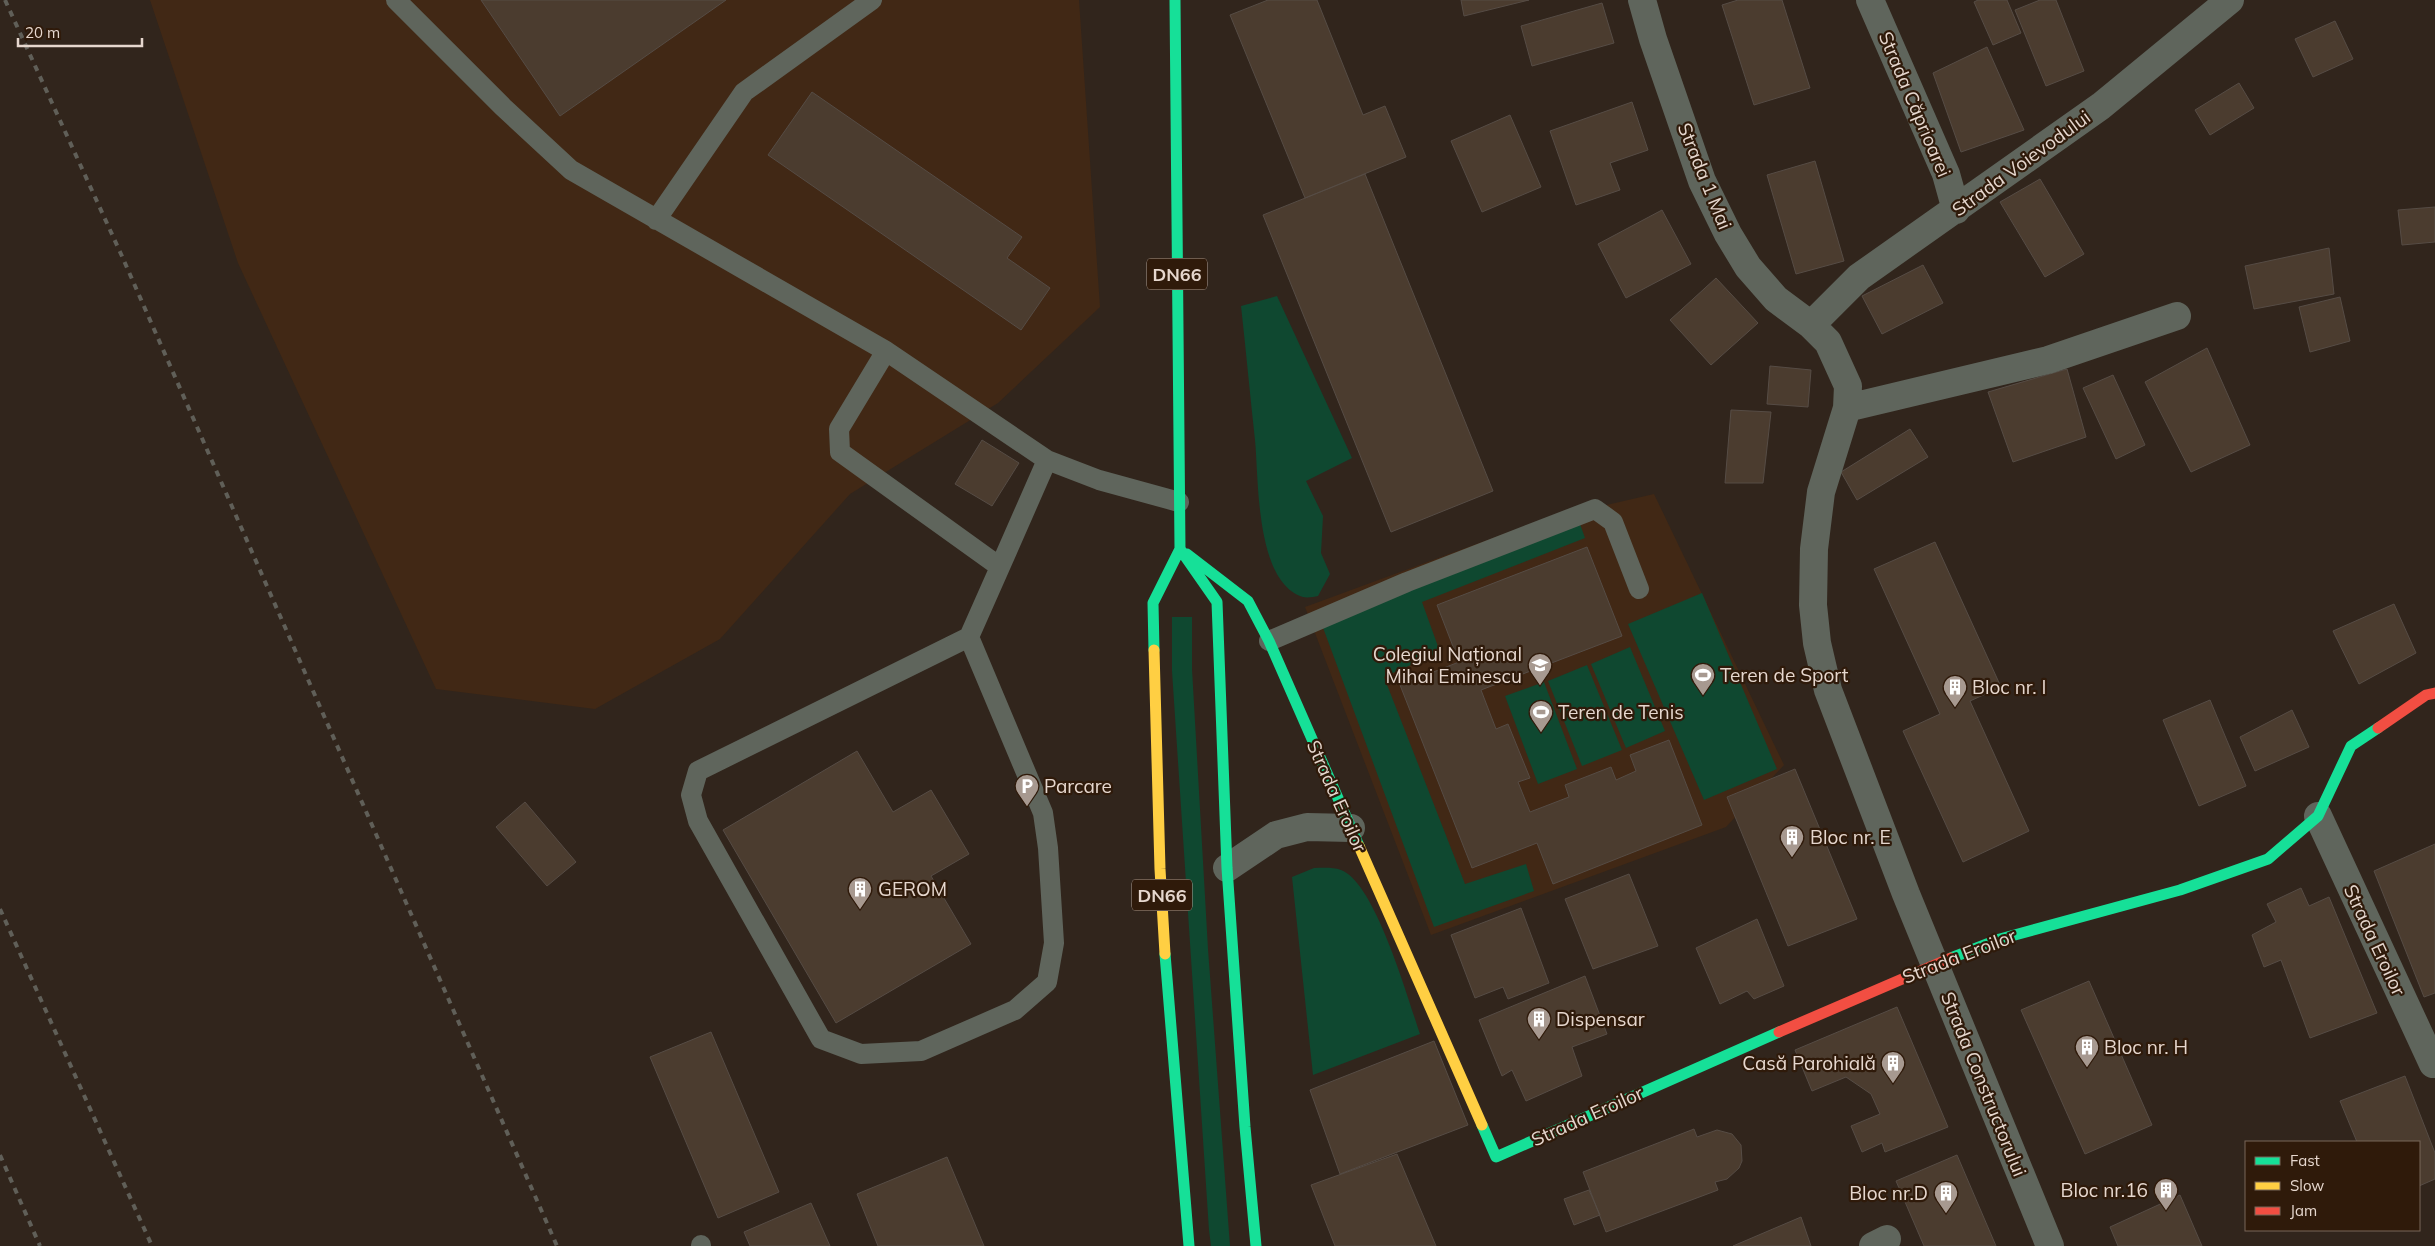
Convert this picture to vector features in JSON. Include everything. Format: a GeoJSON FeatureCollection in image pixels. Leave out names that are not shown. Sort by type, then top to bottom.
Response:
{"type":"FeatureCollection","features":[{"type":"Feature","properties":{"kind":"main road","name":"DN66"},"geometry":{"type":"LineString","coordinates":[[1176,0],[1180,549],[1153,603],[1160,859],[1166,972],[1189,1246]]}},
{"type":"Feature","properties":{"kind":"main road","name":"Strada Eroilor"},"geometry":{"type":"LineString","coordinates":[[1180,549],[1248,601],[1269,641],[1496,1157],[1934,964],[2000,939],[2180,890],[2268,860],[2318,816],[2351,746],[2426,695],[2435,692]]}},
{"type":"Feature","properties":{"kind":"main road"},"geometry":{"type":"LineString","coordinates":[[1180,549],[1217,602],[1227,868],[1256,1246]]}},
{"type":"Feature","properties":{"kind":"street","name":"Strada 1 Mai"},"geometry":{"type":"LineString","coordinates":[[1642,0],[1653,39],[1702,181],[1728,234],[1748,267],[1776,298],[1811,325]]}},
{"type":"Feature","properties":{"kind":"street","name":"Strada Căprioarei"},"geometry":{"type":"LineString","coordinates":[[1870,0],[1946,174],[1956,210]]}},
{"type":"Feature","properties":{"kind":"street","name":"Strada Voievodului"},"geometry":{"type":"LineString","coordinates":[[1811,325],[1859,277],[2101,106],[2230,0]]}},
{"type":"Feature","properties":{"kind":"street"},"geometry":{"type":"LineString","coordinates":[[1847,408],[2048,360],[2177,316]]}},
{"type":"Feature","properties":{"kind":"street","name":"Strada Constructorului"},"geometry":{"type":"LineString","coordinates":[[1811,325],[1828,342],[1848,386],[1847,408],[1821,492],[1816,530],[1813,604],[1817,643],[1828,690],[1934,964],[2050,1246]]}},
{"type":"Feature","properties":{"kind":"street","name":"Strada Eroilor"},"geometry":{"type":"LineString","coordinates":[[2318,816],[2433,1064]]}},
{"type":"Feature","properties":{"kind":"street"},"geometry":{"type":"LineString","coordinates":[[1227,868],[1276,835],[1306,827],[1351,828]]}},
{"type":"Feature","properties":{"kind":"lane"},"geometry":{"type":"LineString","coordinates":[[396,0],[503,107],[571,170],[886,351],[1047,460],[1099,480],[1179,502]]}},
{"type":"Feature","properties":{"kind":"lane"},"geometry":{"type":"LineString","coordinates":[[656,220],[744,92],[872,0]]}},
{"type":"Feature","properties":{"kind":"lane"},"geometry":{"type":"LineString","coordinates":[[886,351],[839,429],[840,452],[1000,567]]}},
{"type":"Feature","properties":{"kind":"lane"},"geometry":{"type":"LineString","coordinates":[[969,637],[1042,813],[1048,848],[1054,943],[1047,982],[1015,1010],[921,1051],[860,1054],[821,1039],[698,821],[691,795],[698,771],[969,637],[1047,460]]}},
{"type":"Feature","properties":{"kind":"lane"},"geometry":{"type":"LineString","coordinates":[[1269,641],[1408,582],[1595,509],[1613,522],[1639,589]]}},
{"type":"Feature","properties":{"kind":"shaded area"},"geometry":{"type":"Polygon","coordinates":[[[150,0],[1079,0],[1100,307],[998,403],[850,494],[720,639],[595,709],[436,689],[238,263],[150,0]]]}},
{"type":"Feature","properties":{"kind":"shaded area","name":"Colegiul Național Mihai Eminescu"},"geometry":{"type":"Polygon","coordinates":[[[1654,494],[1784,765],[1726,827],[1431,935],[1305,607],[1542,520],[1654,494]]]}},
{"type":"Feature","properties":{"kind":"green space"},"geometry":{"type":"Polygon","coordinates":[[[1277,296],[1352,458],[1306,481],[1323,516],[1321,553],[1330,574],[1318,596],[1313,597],[1303,597],[1287,588],[1276,572],[1262,528],[1259,503],[1255,440],[1241,306],[1277,296]]]}},
{"type":"Feature","properties":{"kind":"green space"},"geometry":{"type":"Polygon","coordinates":[[[1580,524],[1585,538],[1422,602],[1440,652],[1384,677],[1465,884],[1526,864],[1534,891],[1434,927],[1322,625],[1580,524]]]}},
{"type":"Feature","properties":{"kind":"green space","name":"Teren de Sport"},"geometry":{"type":"Polygon","coordinates":[[[1702,593],[1777,769],[1704,800],[1628,624],[1702,593]]]}},
{"type":"Feature","properties":{"kind":"green space"},"geometry":{"type":"Polygon","coordinates":[[[1172,617],[1192,617],[1192,669],[1208,949],[1230,1246],[1211,1246],[1209,1230],[1172,671],[1172,617]]]}},
{"type":"Feature","properties":{"kind":"green space","name":"Teren de Tenis"},"geometry":{"type":"Polygon","coordinates":[[[1630,647],[1665,731],[1626,748],[1591,664],[1630,647]]]}},
{"type":"Feature","properties":{"kind":"green space","name":"Teren de Tenis"},"geometry":{"type":"Polygon","coordinates":[[[1587,665],[1622,750],[1582,766],[1548,681],[1587,665]]]}},
{"type":"Feature","properties":{"kind":"green space","name":"Teren de Tenis"},"geometry":{"type":"Polygon","coordinates":[[[1544,682],[1577,769],[1538,784],[1505,696],[1544,682]]]}},
{"type":"Feature","properties":{"kind":"green space"},"geometry":{"type":"Polygon","coordinates":[[[1314,868],[1341,870],[1354,879],[1366,896],[1389,943],[1420,1034],[1313,1075],[1292,877],[1314,868]]]}},
{"type":"Feature","properties":{"kind":"building"},"geometry":{"type":"Polygon","coordinates":[[[481,0],[726,0],[560,116],[481,0]]]}},
{"type":"Feature","properties":{"kind":"building"},"geometry":{"type":"Polygon","coordinates":[[[1268,0],[1317,0],[1363,115],[1385,106],[1406,157],[1305,198],[1230,15],[1268,0]]]}},
{"type":"Feature","properties":{"kind":"building"},"geometry":{"type":"Polygon","coordinates":[[[1461,0],[1529,0],[1464,16],[1461,0]]]}},
{"type":"Feature","properties":{"kind":"building"},"geometry":{"type":"Polygon","coordinates":[[[1738,0],[1782,0],[1810,88],[1754,105],[1722,5],[1738,0]]]}},
{"type":"Feature","properties":{"kind":"building"},"geometry":{"type":"Polygon","coordinates":[[[1978,0],[2007,0],[2021,33],[1993,45],[1974,2],[1978,0]]]}},
{"type":"Feature","properties":{"kind":"building"},"geometry":{"type":"Polygon","coordinates":[[[2040,0],[2056,0],[2084,71],[2046,86],[2015,10],[2040,0]]]}},
{"type":"Feature","properties":{"kind":"building"},"geometry":{"type":"Polygon","coordinates":[[[1602,3],[1614,43],[1532,66],[1521,26],[1602,3]]]}},
{"type":"Feature","properties":{"kind":"building"},"geometry":{"type":"Polygon","coordinates":[[[2335,21],[2353,59],[2313,77],[2295,39],[2335,21]]]}},
{"type":"Feature","properties":{"kind":"building"},"geometry":{"type":"Polygon","coordinates":[[[1987,47],[2024,130],[1961,152],[1933,73],[1987,47]]]}},
{"type":"Feature","properties":{"kind":"building"},"geometry":{"type":"Polygon","coordinates":[[[2239,83],[2254,108],[2210,135],[2195,110],[2239,83]]]}},
{"type":"Feature","properties":{"kind":"building"},"geometry":{"type":"Polygon","coordinates":[[[812,92],[1022,237],[1007,258],[1050,288],[1021,330],[768,155],[812,92]]]}},
{"type":"Feature","properties":{"kind":"building"},"geometry":{"type":"Polygon","coordinates":[[[1632,102],[1648,150],[1610,163],[1620,190],[1576,205],[1550,131],[1632,102]]]}},
{"type":"Feature","properties":{"kind":"building"},"geometry":{"type":"Polygon","coordinates":[[[1510,115],[1541,187],[1482,212],[1451,141],[1510,115]]]}},
{"type":"Feature","properties":{"kind":"building"},"geometry":{"type":"Polygon","coordinates":[[[1815,161],[1844,261],[1796,274],[1767,175],[1815,161]]]}},
{"type":"Feature","properties":{"kind":"building"},"geometry":{"type":"Polygon","coordinates":[[[1365,174],[1493,491],[1391,532],[1263,215],[1365,174]]]}},
{"type":"Feature","properties":{"kind":"building"},"geometry":{"type":"Polygon","coordinates":[[[2040,179],[2084,254],[2045,277],[2000,202],[2040,179]]]}},
{"type":"Feature","properties":{"kind":"building"},"geometry":{"type":"Polygon","coordinates":[[[2435,207],[2435,242],[2402,245],[2398,210],[2435,207]]]}},
{"type":"Feature","properties":{"kind":"building"},"geometry":{"type":"Polygon","coordinates":[[[1662,210],[1691,264],[1626,298],[1598,244],[1662,210]]]}},
{"type":"Feature","properties":{"kind":"building"},"geometry":{"type":"Polygon","coordinates":[[[2329,248],[2334,294],[2254,309],[2245,266],[2329,248]]]}},
{"type":"Feature","properties":{"kind":"building"},"geometry":{"type":"Polygon","coordinates":[[[1923,265],[1943,303],[1882,334],[1862,296],[1923,265]]]}},
{"type":"Feature","properties":{"kind":"building"},"geometry":{"type":"Polygon","coordinates":[[[1716,278],[1758,323],[1711,365],[1670,320],[1716,278]]]}},
{"type":"Feature","properties":{"kind":"building"},"geometry":{"type":"Polygon","coordinates":[[[2340,297],[2350,341],[2310,352],[2299,307],[2340,297]]]}},
{"type":"Feature","properties":{"kind":"building"},"geometry":{"type":"Polygon","coordinates":[[[2207,348],[2250,445],[2191,472],[2145,382],[2207,348]]]}},
{"type":"Feature","properties":{"kind":"building"},"geometry":{"type":"Polygon","coordinates":[[[1770,366],[1811,370],[1808,407],[1767,404],[1770,366]]]}},
{"type":"Feature","properties":{"kind":"building"},"geometry":{"type":"Polygon","coordinates":[[[2067,369],[2086,437],[2013,462],[1988,392],[2067,369]]]}},
{"type":"Feature","properties":{"kind":"building"},"geometry":{"type":"Polygon","coordinates":[[[2113,375],[2145,445],[2116,459],[2083,388],[2113,375]]]}},
{"type":"Feature","properties":{"kind":"building"},"geometry":{"type":"Polygon","coordinates":[[[1731,410],[1771,412],[1763,483],[1725,483],[1731,410]]]}},
{"type":"Feature","properties":{"kind":"building"},"geometry":{"type":"Polygon","coordinates":[[[1910,429],[1928,457],[1857,500],[1841,472],[1910,429]]]}},
{"type":"Feature","properties":{"kind":"building"},"geometry":{"type":"Polygon","coordinates":[[[982,440],[1019,463],[992,506],[955,484],[982,440]]]}},
{"type":"Feature","properties":{"kind":"building","name":"Bloc nr. I"},"geometry":{"type":"Polygon","coordinates":[[[1935,542],[2001,687],[1970,701],[2029,831],[1963,862],[1903,731],[1940,714],[1874,569],[1935,542]]]}},
{"type":"Feature","properties":{"kind":"building"},"geometry":{"type":"Polygon","coordinates":[[[1587,547],[1622,636],[1481,690],[1496,729],[1508,724],[1530,778],[1518,782],[1530,812],[1569,797],[1565,785],[1611,767],[1616,780],[1636,771],[1630,755],[1669,740],[1702,825],[1553,884],[1537,843],[1472,868],[1400,685],[1459,662],[1437,605],[1587,547]]]}},
{"type":"Feature","properties":{"kind":"building"},"geometry":{"type":"Polygon","coordinates":[[[2394,604],[2416,653],[2359,684],[2333,631],[2394,604]]]}},
{"type":"Feature","properties":{"kind":"building"},"geometry":{"type":"Polygon","coordinates":[[[2210,700],[2246,786],[2199,806],[2163,720],[2210,700]]]}},
{"type":"Feature","properties":{"kind":"building"},"geometry":{"type":"Polygon","coordinates":[[[2292,710],[2309,747],[2255,771],[2240,737],[2292,710]]]}},
{"type":"Feature","properties":{"kind":"building","name":"GEROM"},"geometry":{"type":"Polygon","coordinates":[[[857,751],[893,812],[931,790],[969,854],[931,876],[971,944],[836,1023],[723,830],[857,751]]]}},
{"type":"Feature","properties":{"kind":"building","name":"Bloc nr. E"},"geometry":{"type":"Polygon","coordinates":[[[1795,769],[1857,919],[1788,946],[1727,797],[1795,769]]]}},
{"type":"Feature","properties":{"kind":"building"},"geometry":{"type":"Polygon","coordinates":[[[525,802],[576,862],[547,886],[496,827],[525,802]]]}},
{"type":"Feature","properties":{"kind":"building"},"geometry":{"type":"Polygon","coordinates":[[[2435,844],[2435,993],[2424,997],[2374,871],[2435,844]]]}},
{"type":"Feature","properties":{"kind":"building"},"geometry":{"type":"Polygon","coordinates":[[[1629,874],[1658,946],[1593,969],[1565,899],[1629,874]]]}},
{"type":"Feature","properties":{"kind":"building"},"geometry":{"type":"Polygon","coordinates":[[[2301,888],[2309,906],[2329,897],[2377,1013],[2310,1038],[2281,960],[2264,967],[2252,935],[2276,922],[2267,904],[2301,888]]]}},
{"type":"Feature","properties":{"kind":"building"},"geometry":{"type":"Polygon","coordinates":[[[1521,908],[1549,983],[1508,999],[1503,987],[1475,998],[1451,935],[1521,908]]]}},
{"type":"Feature","properties":{"kind":"building"},"geometry":{"type":"Polygon","coordinates":[[[1757,919],[1784,986],[1754,999],[1747,991],[1720,1004],[1696,948],[1757,919]]]}},
{"type":"Feature","properties":{"kind":"building","name":"Dispensar"},"geometry":{"type":"Polygon","coordinates":[[[1585,976],[1607,1034],[1572,1047],[1582,1076],[1526,1101],[1512,1070],[1502,1076],[1479,1020],[1585,976]]]}},
{"type":"Feature","properties":{"kind":"building","name":"Bloc nr. H"},"geometry":{"type":"Polygon","coordinates":[[[2089,981],[2152,1125],[2085,1154],[2021,1010],[2089,981]]]}},
{"type":"Feature","properties":{"kind":"building","name":"Casă Parohială"},"geometry":{"type":"Polygon","coordinates":[[[1897,1007],[1948,1127],[1885,1152],[1882,1143],[1862,1152],[1851,1126],[1880,1114],[1871,1094],[1846,1077],[1812,1091],[1795,1050],[1897,1007]]]}},
{"type":"Feature","properties":{"kind":"building"},"geometry":{"type":"Polygon","coordinates":[[[711,1032],[779,1192],[718,1218],[650,1057],[711,1032]]]}},
{"type":"Feature","properties":{"kind":"building"},"geometry":{"type":"Polygon","coordinates":[[[1434,1041],[1468,1125],[1340,1174],[1310,1090],[1434,1041]]]}},
{"type":"Feature","properties":{"kind":"building"},"geometry":{"type":"Polygon","coordinates":[[[2405,1076],[2435,1153],[2435,1179],[2420,1186],[2420,1141],[2357,1141],[2340,1101],[2405,1076]]]}},
{"type":"Feature","properties":{"kind":"building"},"geometry":{"type":"Polygon","coordinates":[[[1694,1129],[1697,1137],[1717,1130],[1732,1134],[1741,1145],[1742,1161],[1739,1168],[1727,1179],[1715,1182],[1718,1190],[1606,1232],[1583,1172],[1694,1129]]]}},
{"type":"Feature","properties":{"kind":"building"},"geometry":{"type":"Polygon","coordinates":[[[1397,1154],[1436,1246],[1335,1246],[1311,1185],[1397,1154]]]}},
{"type":"Feature","properties":{"kind":"building","name":"Bloc nr.D"},"geometry":{"type":"Polygon","coordinates":[[[1957,1155],[1996,1246],[1924,1246],[1896,1181],[1957,1155]]]}},
{"type":"Feature","properties":{"kind":"building"},"geometry":{"type":"Polygon","coordinates":[[[947,1157],[984,1246],[878,1246],[857,1194],[947,1157]]]}},
{"type":"Feature","properties":{"kind":"building"},"geometry":{"type":"Polygon","coordinates":[[[1589,1190],[1600,1215],[1574,1225],[1564,1199],[1589,1190]]]}},
{"type":"Feature","properties":{"kind":"building","name":"Bloc nr.16"},"geometry":{"type":"Polygon","coordinates":[[[2180,1195],[2202,1246],[2118,1246],[2110,1227],[2180,1195]]]}},
{"type":"Feature","properties":{"kind":"building"},"geometry":{"type":"Polygon","coordinates":[[[811,1203],[830,1246],[750,1246],[744,1232],[811,1203]]]}},
{"type":"Feature","properties":{"kind":"building"},"geometry":{"type":"Polygon","coordinates":[[[1801,1217],[1811,1246],[1733,1246],[1801,1217]]]}},
{"type":"Feature","properties":{"kind":"railway"},"geometry":{"type":"LineString","coordinates":[[5,0],[121,254],[557,1246]]}},
{"type":"Feature","properties":{"kind":"railway"},"geometry":{"type":"LineString","coordinates":[[0,909],[152,1246]]}},
{"type":"Feature","properties":{"kind":"railway"},"geometry":{"type":"LineString","coordinates":[[0,1155],[40,1246]]}},
{"type":"Feature","properties":{"kind":"traffic: fast"},"geometry":{"type":"LineString","coordinates":[[1154,650],[1153,603],[1180,549],[1175,0]]}},
{"type":"Feature","properties":{"kind":"traffic: fast"},"geometry":{"type":"LineString","coordinates":[[1180,549],[1217,602],[1227,868],[1245,1127],[1256,1246]]}},
{"type":"Feature","properties":{"kind":"traffic: fast"},"geometry":{"type":"LineString","coordinates":[[1187,554],[1248,601],[1269,641],[1359,846]]}},
{"type":"Feature","properties":{"kind":"traffic: fast"},"geometry":{"type":"LineString","coordinates":[[1951,958],[2000,939],[2180,890],[2268,859],[2318,816],[2351,746],[2378,728]]}},
{"type":"Feature","properties":{"kind":"traffic: fast"},"geometry":{"type":"LineString","coordinates":[[1165,954],[1189,1246]]}},
{"type":"Feature","properties":{"kind":"traffic: fast"},"geometry":{"type":"LineString","coordinates":[[1482,1125],[1496,1157],[1779,1032]]}},
{"type":"Feature","properties":{"kind":"traffic: slow"},"geometry":{"type":"LineString","coordinates":[[1154,650],[1160,869],[1165,954]]}},
{"type":"Feature","properties":{"kind":"traffic: slow"},"geometry":{"type":"LineString","coordinates":[[1359,846],[1482,1125]]}},
{"type":"Feature","properties":{"kind":"traffic: jam"},"geometry":{"type":"LineString","coordinates":[[2378,728],[2426,695],[2435,693]]}},
{"type":"Feature","properties":{"kind":"traffic: jam"},"geometry":{"type":"LineString","coordinates":[[1779,1032],[1951,958]]}},
{"type":"Feature","properties":{"kind":"place","name":"Colegiul Național Mihai Eminescu"},"geometry":{"type":"Point","coordinates":[1540,686]}},
{"type":"Feature","properties":{"kind":"place","name":"Teren de Sport"},"geometry":{"type":"Point","coordinates":[1703,696]}},
{"type":"Feature","properties":{"kind":"place","name":"Bloc nr. I"},"geometry":{"type":"Point","coordinates":[1955,708]}},
{"type":"Feature","properties":{"kind":"place","name":"Teren de Tenis"},"geometry":{"type":"Point","coordinates":[1541,733]}},
{"type":"Feature","properties":{"kind":"place","name":"Parcare"},"geometry":{"type":"Point","coordinates":[1027,807]}},
{"type":"Feature","properties":{"kind":"place","name":"Bloc nr. E"},"geometry":{"type":"Point","coordinates":[1792,858]}},
{"type":"Feature","properties":{"kind":"place","name":"GEROM"},"geometry":{"type":"Point","coordinates":[860,910]}},
{"type":"Feature","properties":{"kind":"place","name":"Dispensar"},"geometry":{"type":"Point","coordinates":[1539,1040]}},
{"type":"Feature","properties":{"kind":"place","name":"Bloc nr. H"},"geometry":{"type":"Point","coordinates":[2087,1068]}},
{"type":"Feature","properties":{"kind":"place","name":"Casă Parohială"},"geometry":{"type":"Point","coordinates":[1893,1084]}},
{"type":"Feature","properties":{"kind":"place","name":"Bloc nr.16"},"geometry":{"type":"Point","coordinates":[2166,1211]}},
{"type":"Feature","properties":{"kind":"place","name":"Bloc nr.D"},"geometry":{"type":"Point","coordinates":[1946,1214]}}]}
